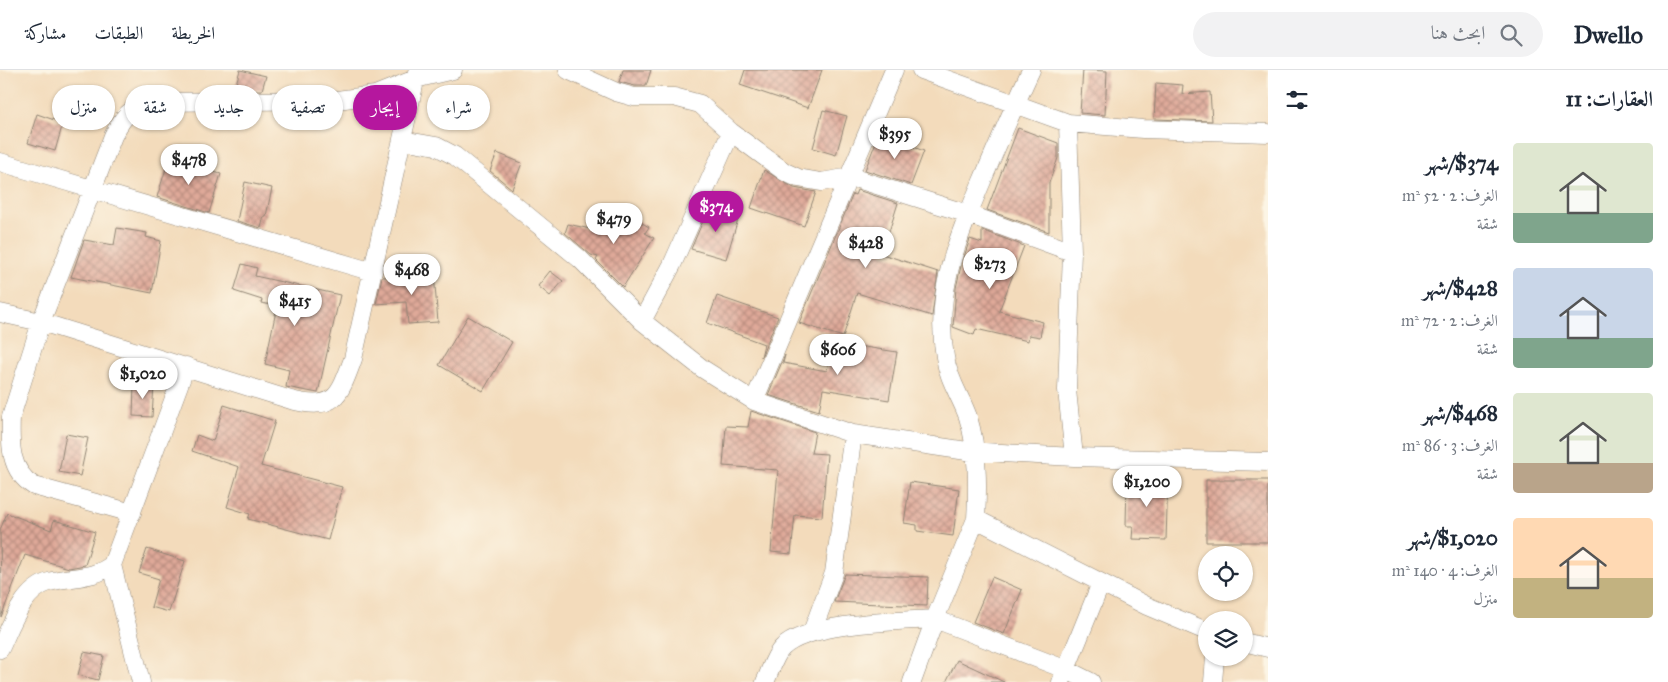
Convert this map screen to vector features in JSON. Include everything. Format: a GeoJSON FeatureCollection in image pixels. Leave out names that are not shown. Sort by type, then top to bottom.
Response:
{"type":"FeatureCollection","features":[{"type":"Feature","properties":{"kind":"street"},"geometry":{"type":"LineString","coordinates":[[132,513],[34,486],[19,474],[12,449],[11,417],[41,322],[113,136],[122,118],[139,105],[162,102],[351,100],[375,95],[417,74],[453,70]]}},
{"type":"Feature","properties":{"kind":"street"},"geometry":{"type":"LineString","coordinates":[[568,70],[616,92],[646,98],[684,98],[700,104],[731,132],[786,172],[798,178],[821,182],[851,176],[968,214],[1072,252]]}},
{"type":"Feature","properties":{"kind":"street"},"geometry":{"type":"LineString","coordinates":[[754,401],[851,176],[894,70]]}},
{"type":"Feature","properties":{"kind":"street"},"geometry":{"type":"LineString","coordinates":[[921,70],[1068,122],[1143,129],[1268,132]]}},
{"type":"Feature","properties":{"kind":"street"},"geometry":{"type":"LineString","coordinates":[[912,682],[935,619],[976,519],[978,488],[975,451],[968,418],[950,377],[945,358],[942,321],[948,270],[968,214],[1031,70]]}},
{"type":"Feature","properties":{"kind":"street"},"geometry":{"type":"LineString","coordinates":[[0,313],[41,322],[291,400],[313,405],[328,402],[340,390],[353,359],[417,74]]}},
{"type":"Feature","properties":{"kind":"street"},"geometry":{"type":"LineString","coordinates":[[1068,122],[1072,252],[1068,390],[1074,457]]}},
{"type":"Feature","properties":{"kind":"street"},"geometry":{"type":"LineString","coordinates":[[642,321],[672,264],[731,132]]}},
{"type":"Feature","properties":{"kind":"street"},"geometry":{"type":"LineString","coordinates":[[402,140],[436,146],[455,156],[580,259],[642,321],[703,369],[754,401],[853,434],[975,451],[1074,457],[1268,462]]}},
{"type":"Feature","properties":{"kind":"street"},"geometry":{"type":"LineString","coordinates":[[0,162],[373,272]]}},
{"type":"Feature","properties":{"kind":"street"},"geometry":{"type":"LineString","coordinates":[[0,649],[18,609],[35,589],[48,582],[105,571],[112,565],[186,366]]}},
{"type":"Feature","properties":{"kind":"street"},"geometry":{"type":"LineString","coordinates":[[812,632],[834,573],[853,434]]}},
{"type":"Feature","properties":{"kind":"street"},"geometry":{"type":"LineString","coordinates":[[976,519],[1101,583],[1198,628]]}},
{"type":"Feature","properties":{"kind":"street"},"geometry":{"type":"LineString","coordinates":[[112,565],[141,682]]}},
{"type":"Feature","properties":{"kind":"street"},"geometry":{"type":"LineString","coordinates":[[1064,676],[1101,583]]}},
{"type":"Feature","properties":{"kind":"street"},"geometry":{"type":"LineString","coordinates":[[765,682],[781,649],[791,640],[812,632],[865,624],[935,619],[1064,676],[1091,682]]}},
{"type":"Feature","properties":{"kind":"street"},"geometry":{"type":"LineString","coordinates":[[1253,644],[1268,648]]}},
{"type":"Feature","properties":{"kind":"street"},"geometry":{"type":"LineString","coordinates":[[1213,682],[1214,666]]}},
{"type":"Feature","properties":{"kind":"building"},"geometry":{"type":"Polygon","coordinates":[[[240,70],[266,76],[262,90],[262,85],[236,85],[240,70]]]}},
{"type":"Feature","properties":{"kind":"building"},"geometry":{"type":"Polygon","coordinates":[[[623,70],[651,70],[646,86],[635,86],[619,82],[623,70]]]}},
{"type":"Feature","properties":{"kind":"building"},"geometry":{"type":"Polygon","coordinates":[[[745,70],[822,70],[808,108],[740,85],[745,70]]]}},
{"type":"Feature","properties":{"kind":"building"},"geometry":{"type":"Polygon","coordinates":[[[1083,70],[1107,71],[1105,115],[1080,113],[1083,70]]]}},
{"type":"Feature","properties":{"kind":"building"},"geometry":{"type":"Polygon","coordinates":[[[1156,83],[1183,85],[1182,94],[1210,92],[1212,121],[1154,119],[1156,83]]]}},
{"type":"Feature","properties":{"kind":"building"},"geometry":{"type":"Polygon","coordinates":[[[823,110],[847,116],[836,155],[813,148],[823,110]]]}},
{"type":"Feature","properties":{"kind":"building"},"geometry":{"type":"Polygon","coordinates":[[[37,114],[52,119],[52,130],[61,130],[55,151],[28,143],[37,114]]]}},
{"type":"Feature","properties":{"kind":"building"},"geometry":{"type":"Polygon","coordinates":[[[1018,128],[1058,143],[1058,158],[1049,183],[1049,232],[987,210],[1018,128]]]}},
{"type":"Feature","properties":{"kind":"building"},"geometry":{"type":"Polygon","coordinates":[[[879,134],[924,151],[911,185],[865,170],[879,134]]]}},
{"type":"Feature","properties":{"kind":"building"},"geometry":{"type":"Polygon","coordinates":[[[497,153],[522,163],[512,189],[490,171],[497,153]]]}},
{"type":"Feature","properties":{"kind":"building"},"geometry":{"type":"Polygon","coordinates":[[[169,159],[221,174],[209,213],[157,197],[169,159]]]}},
{"type":"Feature","properties":{"kind":"building"},"geometry":{"type":"Polygon","coordinates":[[[764,170],[794,188],[816,192],[804,226],[751,208],[764,170]]]}},
{"type":"Feature","properties":{"kind":"building"},"geometry":{"type":"Polygon","coordinates":[[[245,182],[272,188],[266,216],[264,216],[261,228],[237,221],[245,182]]]}},
{"type":"Feature","properties":{"kind":"building"},"geometry":{"type":"Polygon","coordinates":[[[857,190],[898,203],[882,254],[938,272],[932,316],[857,293],[843,337],[799,323],[853,194],[855,195],[857,190]]]}},
{"type":"Feature","properties":{"kind":"building"},"geometry":{"type":"Polygon","coordinates":[[[709,207],[739,216],[726,259],[691,249],[709,207]]]}},
{"type":"Feature","properties":{"kind":"building"},"geometry":{"type":"Polygon","coordinates":[[[609,215],[622,223],[625,218],[635,224],[637,220],[649,227],[645,233],[654,238],[623,287],[596,260],[598,257],[591,255],[565,233],[568,224],[599,231],[609,215]]]}},
{"type":"Feature","properties":{"kind":"building"},"geometry":{"type":"Polygon","coordinates":[[[117,228],[147,233],[146,237],[161,241],[152,293],[71,277],[84,240],[114,245],[117,228]]]}},
{"type":"Feature","properties":{"kind":"building"},"geometry":{"type":"Polygon","coordinates":[[[982,230],[1024,246],[999,311],[1043,322],[1040,337],[1029,335],[1028,341],[976,329],[974,335],[953,327],[956,288],[961,266],[970,239],[982,243],[982,230]]]}},
{"type":"Feature","properties":{"kind":"building"},"geometry":{"type":"Polygon","coordinates":[[[242,264],[257,268],[255,276],[340,295],[318,393],[286,387],[289,370],[265,364],[277,306],[261,303],[262,300],[234,291],[242,264]]]}},
{"type":"Feature","properties":{"kind":"building"},"geometry":{"type":"Polygon","coordinates":[[[550,271],[563,281],[550,296],[538,286],[550,271]]]}},
{"type":"Feature","properties":{"kind":"building"},"geometry":{"type":"Polygon","coordinates":[[[434,274],[438,322],[408,324],[406,302],[376,304],[382,277],[434,274]]]}},
{"type":"Feature","properties":{"kind":"building"},"geometry":{"type":"Polygon","coordinates":[[[717,296],[778,317],[761,357],[764,344],[707,323],[717,296]]]}},
{"type":"Feature","properties":{"kind":"building"},"geometry":{"type":"Polygon","coordinates":[[[468,316],[512,342],[483,391],[439,365],[468,316]]]}},
{"type":"Feature","properties":{"kind":"building"},"geometry":{"type":"Polygon","coordinates":[[[832,342],[897,352],[889,400],[823,389],[819,411],[768,395],[785,355],[783,363],[827,371],[832,342]]]}},
{"type":"Feature","properties":{"kind":"building"},"geometry":{"type":"Polygon","coordinates":[[[134,384],[154,384],[152,417],[133,416],[134,384]]]}},
{"type":"Feature","properties":{"kind":"building"},"geometry":{"type":"Polygon","coordinates":[[[224,405],[275,421],[261,466],[342,487],[328,540],[248,519],[250,514],[227,507],[239,467],[192,451],[197,435],[213,441],[224,405]]]}},
{"type":"Feature","properties":{"kind":"building"},"geometry":{"type":"Polygon","coordinates":[[[751,411],[815,432],[811,453],[827,454],[822,517],[795,515],[791,554],[771,552],[778,470],[723,466],[726,426],[748,427],[751,411]]]}},
{"type":"Feature","properties":{"kind":"building"},"geometry":{"type":"Polygon","coordinates":[[[66,434],[88,438],[80,476],[59,472],[66,434]]]}},
{"type":"Feature","properties":{"kind":"building"},"geometry":{"type":"Polygon","coordinates":[[[1127,477],[1168,478],[1166,540],[1132,539],[1133,526],[1126,526],[1127,477]]]}},
{"type":"Feature","properties":{"kind":"building"},"geometry":{"type":"Polygon","coordinates":[[[1206,480],[1268,480],[1268,542],[1206,542],[1206,480]]]}},
{"type":"Feature","properties":{"kind":"building"},"geometry":{"type":"Polygon","coordinates":[[[910,482],[959,489],[953,536],[917,531],[917,525],[904,523],[910,482]]]}},
{"type":"Feature","properties":{"kind":"building"},"geometry":{"type":"Polygon","coordinates":[[[7,513],[51,530],[54,520],[95,532],[85,565],[69,568],[25,555],[1,617],[0,530],[7,513]]]}},
{"type":"Feature","properties":{"kind":"building"},"geometry":{"type":"Polygon","coordinates":[[[147,549],[185,561],[169,612],[151,607],[159,579],[139,573],[147,549]]]}},
{"type":"Feature","properties":{"kind":"building"},"geometry":{"type":"Polygon","coordinates":[[[845,574],[928,577],[927,606],[834,602],[845,574]]]}},
{"type":"Feature","properties":{"kind":"building"},"geometry":{"type":"Polygon","coordinates":[[[992,577],[1022,590],[1004,634],[973,622],[992,577]]]}},
{"type":"Feature","properties":{"kind":"building"},"geometry":{"type":"Polygon","coordinates":[[[84,652],[104,656],[98,680],[78,675],[84,652]]]}},
{"type":"Feature","properties":{"kind":"building"},"geometry":{"type":"Polygon","coordinates":[[[957,660],[1004,682],[946,682],[957,660]]]}}]}
